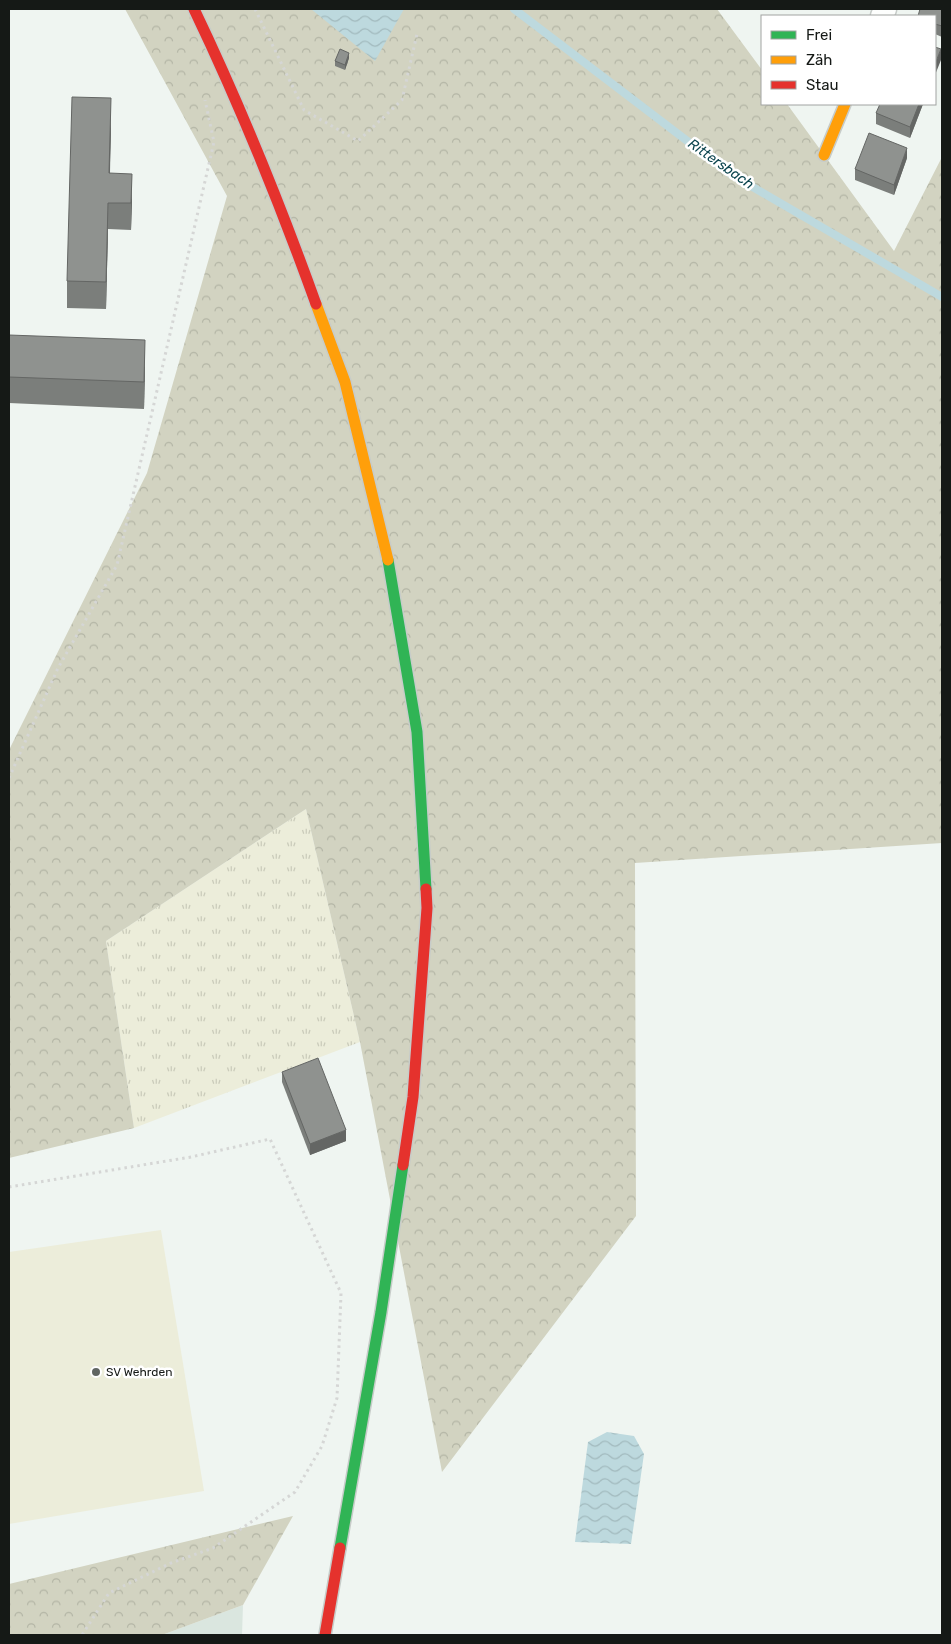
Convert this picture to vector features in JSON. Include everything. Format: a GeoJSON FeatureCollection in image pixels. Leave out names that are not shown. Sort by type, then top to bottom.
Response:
{"type":"FeatureCollection","features":[{"type":"Feature","properties":{"kind":"street"},"geometry":{"type":"LineString","coordinates":[[194,9],[223,68],[285,219],[345,382],[390,570],[417,732],[427,908],[413,1097],[381,1312],[325,1635]]}},
{"type":"Feature","properties":{"kind":"street"},"geometry":{"type":"LineString","coordinates":[[824,155],[845,105]]}},
{"type":"Feature","properties":{"kind":"path"},"geometry":{"type":"LineString","coordinates":[[255,9],[304,110],[358,141],[402,100],[416,34]]}},
{"type":"Feature","properties":{"kind":"path"},"geometry":{"type":"LineString","coordinates":[[9,778],[58,668],[117,565],[214,142],[203,94]]}},
{"type":"Feature","properties":{"kind":"path"},"geometry":{"type":"LineString","coordinates":[[9,1187],[191,1157],[270,1139],[341,1293],[337,1398],[322,1446],[295,1492],[213,1548],[171,1563],[109,1593],[82,1635]]}},
{"type":"Feature","properties":{"kind":"shaded area"},"geometry":{"type":"Polygon","coordinates":[[[243,1605],[242,1635],[162,1635],[243,1605]]]}},
{"type":"Feature","properties":{"kind":"green space"},"geometry":{"type":"Polygon","coordinates":[[[125,9],[717,9],[761,69],[761,105],[788,105],[894,251],[942,157],[942,843],[635,863],[636,1216],[442,1472],[360,1042],[306,809],[106,941],[134,1128],[9,1158],[9,750],[147,473],[227,196],[125,9]]]}},
{"type":"Feature","properties":{"kind":"green space"},"geometry":{"type":"Polygon","coordinates":[[[306,809],[360,1042],[134,1128],[106,941],[306,809]]]}},
{"type":"Feature","properties":{"kind":"green space","name":"SV Wehrden"},"geometry":{"type":"Polygon","coordinates":[[[161,1230],[204,1491],[9,1524],[9,1252],[161,1230]]]}},
{"type":"Feature","properties":{"kind":"green space"},"geometry":{"type":"Polygon","coordinates":[[[293,1516],[243,1605],[162,1635],[9,1635],[9,1584],[293,1516]]]}},
{"type":"Feature","properties":{"kind":"water"},"geometry":{"type":"Polygon","coordinates":[[[311,9],[404,9],[375,61],[311,9]]]}},
{"type":"Feature","properties":{"kind":"water"},"geometry":{"type":"Polygon","coordinates":[[[607,1432],[634,1436],[644,1454],[631,1544],[575,1542],[588,1442],[607,1432]]]}},
{"type":"Feature","properties":{"kind":"building"},"geometry":{"type":"Polygon","coordinates":[[[920,9],[942,9],[942,26],[936,24],[936,15],[918,15],[920,9]]]}},
{"type":"Feature","properties":{"kind":"building"},"geometry":{"type":"Polygon","coordinates":[[[936,47],[941,49],[936,62],[936,47]]]}},
{"type":"Feature","properties":{"kind":"building"},"geometry":{"type":"Polygon","coordinates":[[[340,49],[349,53],[345,65],[335,61],[340,49]]]}},
{"type":"Feature","properties":{"kind":"building"},"geometry":{"type":"Polygon","coordinates":[[[72,97],[111,98],[109,173],[132,174],[131,203],[108,203],[106,282],[67,281],[72,97]]]}},
{"type":"Feature","properties":{"kind":"building"},"geometry":{"type":"Polygon","coordinates":[[[880,105],[919,105],[910,127],[876,113],[880,105]]]}},
{"type":"Feature","properties":{"kind":"building"},"geometry":{"type":"Polygon","coordinates":[[[869,133],[907,148],[894,185],[855,169],[869,133]]]}},
{"type":"Feature","properties":{"kind":"building"},"geometry":{"type":"Polygon","coordinates":[[[9,335],[145,340],[144,382],[9,377],[9,335]]]}},
{"type":"Feature","properties":{"kind":"building"},"geometry":{"type":"Polygon","coordinates":[[[318,1058],[346,1130],[310,1144],[282,1072],[318,1058]]]}},
{"type":"Feature","properties":{"kind":"waterway","name":"Rittersbach"},"geometry":{"type":"LineString","coordinates":[[514,9],[732,175],[942,297]]}},
{"type":"Feature","properties":{"kind":"traffic: fast"},"geometry":{"type":"LineString","coordinates":[[388,560],[417,732],[426,889]]}},
{"type":"Feature","properties":{"kind":"traffic: fast"},"geometry":{"type":"LineString","coordinates":[[340,1548],[381,1312],[403,1165]]}},
{"type":"Feature","properties":{"kind":"traffic: slow"},"geometry":{"type":"LineString","coordinates":[[824,155],[845,105]]}},
{"type":"Feature","properties":{"kind":"traffic: slow"},"geometry":{"type":"LineString","coordinates":[[316,304],[345,382],[388,560]]}},
{"type":"Feature","properties":{"kind":"traffic: jam"},"geometry":{"type":"LineString","coordinates":[[194,9],[259,155],[316,304]]}},
{"type":"Feature","properties":{"kind":"traffic: jam"},"geometry":{"type":"LineString","coordinates":[[403,1165],[413,1097],[427,908],[426,889]]}},
{"type":"Feature","properties":{"kind":"traffic: jam"},"geometry":{"type":"LineString","coordinates":[[325,1635],[340,1548]]}},
{"type":"Feature","properties":{"kind":"place","name":"SV Wehrden"},"geometry":{"type":"Point","coordinates":[96,1372]}}]}
